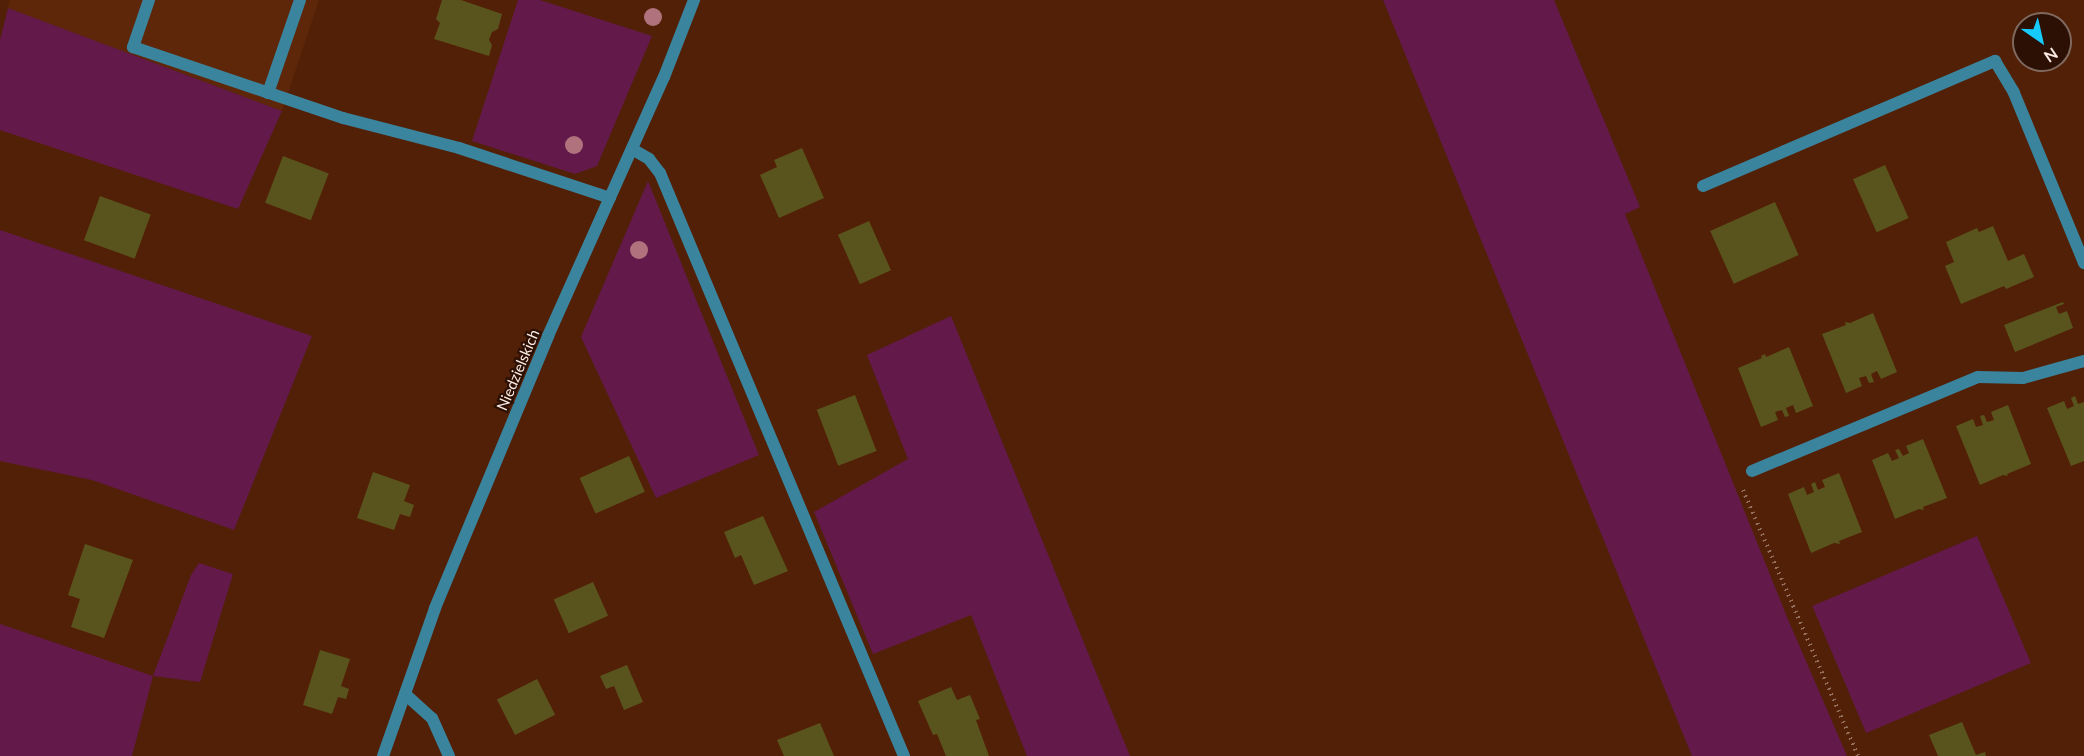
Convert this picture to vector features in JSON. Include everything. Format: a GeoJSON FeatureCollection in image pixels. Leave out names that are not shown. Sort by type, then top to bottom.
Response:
{"type":"FeatureCollection","features":[{"type":"Feature","properties":{"kind":"street"},"geometry":{"type":"LineString","coordinates":[[149,0],[133,47],[343,118],[459,148],[610,198]]}},
{"type":"Feature","properties":{"kind":"street"},"geometry":{"type":"LineString","coordinates":[[268,93],[300,0]]}},
{"type":"Feature","properties":{"kind":"street","name":"Niedzielskich"},"geometry":{"type":"LineString","coordinates":[[383,756],[453,565],[548,336],[632,149],[694,0]]}},
{"type":"Feature","properties":{"kind":"street"},"geometry":{"type":"LineString","coordinates":[[1703,186],[1995,61],[2014,93],[2084,263]]}},
{"type":"Feature","properties":{"kind":"street"},"geometry":{"type":"LineString","coordinates":[[632,149],[649,159],[660,173],[904,756]]}},
{"type":"Feature","properties":{"kind":"street"},"geometry":{"type":"LineString","coordinates":[[1752,471],[1978,377],[2023,378],[2084,361]]}},
{"type":"Feature","properties":{"kind":"street"},"geometry":{"type":"LineString","coordinates":[[405,694],[432,718],[449,756]]}},
{"type":"Feature","properties":{"kind":"path"},"geometry":{"type":"LineString","coordinates":[[1752,471],[1737,477],[1858,756]]}},
{"type":"Feature","properties":{"kind":"shaded area"},"geometry":{"type":"Polygon","coordinates":[[[10,0],[319,0],[282,111],[8,8],[10,0]]]}},
{"type":"Feature","properties":{"kind":"shaded area"},"geometry":{"type":"Polygon","coordinates":[[[518,0],[540,0],[652,36],[597,166],[575,174],[472,141],[518,0]]]}},
{"type":"Feature","properties":{"kind":"shaded area"},"geometry":{"type":"Polygon","coordinates":[[[1383,0],[1554,0],[1640,207],[1625,214],[1787,617],[1847,756],[1692,756],[1383,0]]]}},
{"type":"Feature","properties":{"kind":"shaded area"},"geometry":{"type":"Polygon","coordinates":[[[8,8],[282,111],[238,209],[0,130],[0,40],[8,8]]]}},
{"type":"Feature","properties":{"kind":"shaded area"},"geometry":{"type":"Polygon","coordinates":[[[648,181],[759,455],[656,498],[581,337],[648,181]]]}},
{"type":"Feature","properties":{"kind":"shaded area"},"geometry":{"type":"Polygon","coordinates":[[[0,230],[312,336],[234,530],[92,480],[0,461],[0,230]]]}},
{"type":"Feature","properties":{"kind":"shaded area"},"geometry":{"type":"Polygon","coordinates":[[[951,316],[1130,756],[1027,756],[971,615],[873,654],[814,512],[908,459],[867,355],[951,316]]]}},
{"type":"Feature","properties":{"kind":"shaded area"},"geometry":{"type":"Polygon","coordinates":[[[1977,536],[2031,663],[1866,733],[1812,606],[1977,536]]]}},
{"type":"Feature","properties":{"kind":"shaded area"},"geometry":{"type":"Polygon","coordinates":[[[199,563],[233,574],[200,682],[153,676],[191,575],[199,563]]]}},
{"type":"Feature","properties":{"kind":"shaded area"},"geometry":{"type":"Polygon","coordinates":[[[0,624],[153,676],[132,756],[0,756],[0,624]]]}},
{"type":"Feature","properties":{"kind":"building"},"geometry":{"type":"Polygon","coordinates":[[[442,0],[461,0],[502,14],[498,29],[492,32],[489,40],[492,45],[489,56],[434,39],[440,23],[436,19],[442,0]]]}},
{"type":"Feature","properties":{"kind":"building"},"geometry":{"type":"Polygon","coordinates":[[[802,148],[824,198],[779,218],[760,175],[777,167],[774,160],[802,148]]]}},
{"type":"Feature","properties":{"kind":"building"},"geometry":{"type":"Polygon","coordinates":[[[283,156],[329,174],[311,220],[265,203],[283,156]]]}},
{"type":"Feature","properties":{"kind":"building"},"geometry":{"type":"Polygon","coordinates":[[[1885,165],[1909,218],[1877,232],[1853,179],[1885,165]]]}},
{"type":"Feature","properties":{"kind":"building"},"geometry":{"type":"Polygon","coordinates":[[[100,196],[151,214],[135,259],[84,240],[100,196]]]}},
{"type":"Feature","properties":{"kind":"building"},"geometry":{"type":"Polygon","coordinates":[[[1775,202],[1799,255],[1734,284],[1710,231],[1775,202]]]}},
{"type":"Feature","properties":{"kind":"building"},"geometry":{"type":"Polygon","coordinates":[[[869,221],[891,270],[860,284],[838,235],[869,221]]]}},
{"type":"Feature","properties":{"kind":"building"},"geometry":{"type":"Polygon","coordinates":[[[1993,226],[2008,261],[2024,254],[2034,277],[2006,289],[2004,286],[1961,304],[1945,266],[1954,262],[1946,242],[1977,228],[1979,232],[1993,226]]]}},
{"type":"Feature","properties":{"kind":"building"},"geometry":{"type":"Polygon","coordinates":[[[2063,302],[2064,304],[2056,307],[2059,314],[2067,311],[2073,328],[2015,352],[2004,325],[2063,302]]]}},
{"type":"Feature","properties":{"kind":"building"},"geometry":{"type":"Polygon","coordinates":[[[1873,313],[1897,372],[1881,379],[1877,371],[1871,374],[1874,382],[1869,383],[1866,376],[1859,378],[1862,386],[1846,393],[1822,334],[1846,325],[1845,322],[1850,323],[1873,313]]]}},
{"type":"Feature","properties":{"kind":"building"},"geometry":{"type":"Polygon","coordinates":[[[1789,347],[1813,406],[1796,413],[1793,405],[1786,408],[1789,416],[1785,417],[1782,410],[1775,412],[1778,420],[1761,427],[1738,368],[1762,358],[1761,356],[1765,354],[1766,357],[1789,347]]]}},
{"type":"Feature","properties":{"kind":"building"},"geometry":{"type":"Polygon","coordinates":[[[855,395],[877,451],[838,466],[817,410],[855,395]]]}},
{"type":"Feature","properties":{"kind":"building"},"geometry":{"type":"Polygon","coordinates":[[[2075,396],[2078,404],[2084,402],[2084,461],[2071,466],[2047,408],[2064,401],[2067,409],[2074,406],[2071,398],[2075,396]]]}},
{"type":"Feature","properties":{"kind":"building"},"geometry":{"type":"Polygon","coordinates":[[[2008,405],[2031,464],[2007,474],[2008,476],[2003,475],[1980,485],[1956,426],[1973,419],[1976,427],[1983,425],[1980,416],[1984,415],[1987,422],[1994,420],[1991,412],[2008,405]]]}},
{"type":"Feature","properties":{"kind":"building"},"geometry":{"type":"Polygon","coordinates":[[[1923,439],[1947,498],[1923,507],[1924,510],[1919,509],[1895,519],[1872,460],[1888,453],[1892,461],[1899,458],[1895,450],[1899,449],[1903,456],[1909,453],[1906,446],[1923,439]]]}},
{"type":"Feature","properties":{"kind":"building"},"geometry":{"type":"Polygon","coordinates":[[[629,456],[645,492],[596,514],[580,478],[629,456]]]}},
{"type":"Feature","properties":{"kind":"building"},"geometry":{"type":"Polygon","coordinates":[[[373,472],[410,485],[404,501],[414,505],[410,517],[400,514],[394,530],[357,518],[373,472]]]}},
{"type":"Feature","properties":{"kind":"building"},"geometry":{"type":"Polygon","coordinates":[[[1839,473],[1862,532],[1839,541],[1840,544],[1834,543],[1811,553],[1788,494],[1804,487],[1807,495],[1814,492],[1811,484],[1815,482],[1818,490],[1825,487],[1822,480],[1839,473]]]}},
{"type":"Feature","properties":{"kind":"building"},"geometry":{"type":"Polygon","coordinates":[[[763,516],[788,571],[754,585],[741,555],[735,558],[724,532],[763,516]]]}},
{"type":"Feature","properties":{"kind":"building"},"geometry":{"type":"Polygon","coordinates":[[[85,544],[133,560],[104,638],[71,627],[80,599],[68,595],[85,544]]]}},
{"type":"Feature","properties":{"kind":"building"},"geometry":{"type":"Polygon","coordinates":[[[593,582],[608,616],[569,633],[554,599],[593,582]]]}},
{"type":"Feature","properties":{"kind":"building"},"geometry":{"type":"Polygon","coordinates":[[[320,650],[350,659],[341,686],[349,689],[346,699],[338,697],[332,714],[303,705],[320,650]]]}},
{"type":"Feature","properties":{"kind":"building"},"geometry":{"type":"Polygon","coordinates":[[[627,665],[643,702],[624,710],[614,686],[606,689],[600,676],[627,665]]]}},
{"type":"Feature","properties":{"kind":"building"},"geometry":{"type":"Polygon","coordinates":[[[537,679],[555,715],[515,735],[497,699],[537,679]]]}},
{"type":"Feature","properties":{"kind":"building"},"geometry":{"type":"Polygon","coordinates":[[[951,687],[957,700],[970,695],[980,719],[976,720],[989,756],[946,756],[937,734],[933,735],[918,701],[951,687]]]}},
{"type":"Feature","properties":{"kind":"building"},"geometry":{"type":"Polygon","coordinates":[[[1962,722],[1976,755],[1985,752],[1986,756],[1938,756],[1929,735],[1962,722]]]}},
{"type":"Feature","properties":{"kind":"building"},"geometry":{"type":"Polygon","coordinates":[[[820,723],[834,756],[784,756],[777,740],[820,723]]]}}]}
